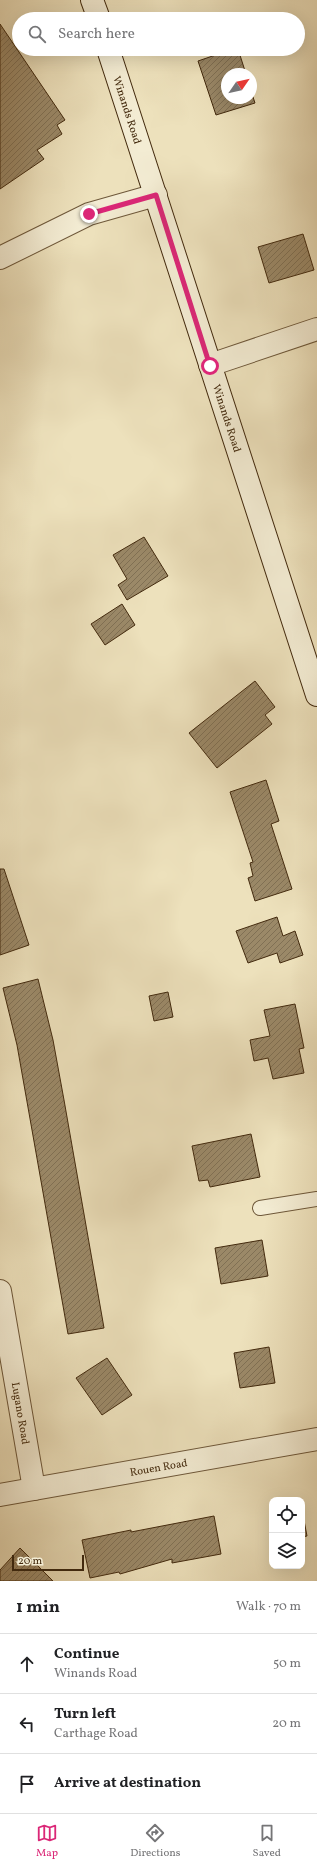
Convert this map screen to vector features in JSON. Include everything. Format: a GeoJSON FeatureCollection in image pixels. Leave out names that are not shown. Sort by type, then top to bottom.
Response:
{"type":"FeatureCollection","features":[{"type":"Feature","properties":{"kind":"street"},"geometry":{"type":"LineString","coordinates":[[92,0],[96,12]]}},
{"type":"Feature","properties":{"kind":"street","name":"Winands Road"},"geometry":{"type":"LineString","coordinates":[[110,56],[317,695]]}},
{"type":"Feature","properties":{"kind":"street"},"geometry":{"type":"LineString","coordinates":[[0,258],[89,214],[156,195]]}},
{"type":"Feature","properties":{"kind":"street"},"geometry":{"type":"LineString","coordinates":[[210,366],[317,329]]}},
{"type":"Feature","properties":{"kind":"street","name":"Lugano Road"},"geometry":{"type":"LineString","coordinates":[[0,1291],[34,1488]]}},
{"type":"Feature","properties":{"kind":"street","name":"Rouen Road"},"geometry":{"type":"LineString","coordinates":[[0,1495],[317,1439]]}},
{"type":"Feature","properties":{"kind":"lane"},"geometry":{"type":"LineString","coordinates":[[260,1208],[317,1199]]}},
{"type":"Feature","properties":{"kind":"building"},"geometry":{"type":"Polygon","coordinates":[[[0,24],[12,42],[12,56],[22,56],[65,120],[57,125],[62,134],[37,150],[44,159],[0,189],[0,24]]]}},
{"type":"Feature","properties":{"kind":"building"},"geometry":{"type":"Polygon","coordinates":[[[213,56],[240,56],[244,68],[221,68],[221,104],[252,104],[216,115],[198,61],[213,56]]]}},
{"type":"Feature","properties":{"kind":"building"},"geometry":{"type":"Polygon","coordinates":[[[303,234],[314,270],[269,283],[258,247],[303,234]]]}},
{"type":"Feature","properties":{"kind":"building"},"geometry":{"type":"Polygon","coordinates":[[[144,537],[168,576],[127,600],[118,585],[127,579],[113,555],[144,537]]]}},
{"type":"Feature","properties":{"kind":"building"},"geometry":{"type":"Polygon","coordinates":[[[122,604],[135,625],[105,645],[91,624],[122,604]]]}},
{"type":"Feature","properties":{"kind":"building"},"geometry":{"type":"Polygon","coordinates":[[[255,681],[275,707],[265,715],[272,724],[217,768],[189,733],[255,681]]]}},
{"type":"Feature","properties":{"kind":"building"},"geometry":{"type":"Polygon","coordinates":[[[266,780],[279,821],[271,824],[292,889],[255,901],[248,878],[253,876],[250,863],[253,862],[230,792],[266,780]]]}},
{"type":"Feature","properties":{"kind":"building"},"geometry":{"type":"Polygon","coordinates":[[[0,869],[4,869],[29,945],[0,955],[0,869]]]}},
{"type":"Feature","properties":{"kind":"building"},"geometry":{"type":"Polygon","coordinates":[[[277,917],[283,936],[295,931],[303,955],[280,963],[277,953],[248,963],[236,931],[277,917]]]}},
{"type":"Feature","properties":{"kind":"building"},"geometry":{"type":"Polygon","coordinates":[[[38,979],[53,1040],[104,1328],[68,1334],[17,1045],[3,988],[38,979]]]}},
{"type":"Feature","properties":{"kind":"building"},"geometry":{"type":"Polygon","coordinates":[[[168,992],[173,1017],[154,1021],[149,996],[168,992]]]}},
{"type":"Feature","properties":{"kind":"building"},"geometry":{"type":"Polygon","coordinates":[[[295,1004],[304,1048],[299,1049],[304,1073],[273,1079],[268,1058],[254,1061],[250,1040],[270,1036],[264,1010],[295,1004]]]}},
{"type":"Feature","properties":{"kind":"building"},"geometry":{"type":"Polygon","coordinates":[[[251,1134],[260,1177],[210,1187],[208,1180],[199,1181],[192,1146],[251,1134]]]}},
{"type":"Feature","properties":{"kind":"building"},"geometry":{"type":"Polygon","coordinates":[[[262,1240],[268,1276],[221,1284],[215,1248],[262,1240]]]}},
{"type":"Feature","properties":{"kind":"building"},"geometry":{"type":"Polygon","coordinates":[[[269,1347],[275,1383],[240,1388],[234,1353],[269,1347]]]}},
{"type":"Feature","properties":{"kind":"building"},"geometry":{"type":"Polygon","coordinates":[[[107,1358],[132,1395],[102,1415],[76,1378],[107,1358]]]}},
{"type":"Feature","properties":{"kind":"building"},"geometry":{"type":"Polygon","coordinates":[[[214,1516],[221,1554],[172,1563],[172,1559],[120,1574],[119,1572],[90,1578],[82,1540],[214,1516]]]}},
{"type":"Feature","properties":{"kind":"building"},"geometry":{"type":"Polygon","coordinates":[[[305,1526],[307,1536],[305,1536],[305,1526]]]}},
{"type":"Feature","properties":{"kind":"building"},"geometry":{"type":"Polygon","coordinates":[[[20,1548],[53,1581],[0,1581],[0,1570],[20,1548]]]}},
{"type":"Feature","properties":{"kind":"route"},"geometry":{"type":"LineString","coordinates":[[89,214],[156,195],[210,366]]}}]}
